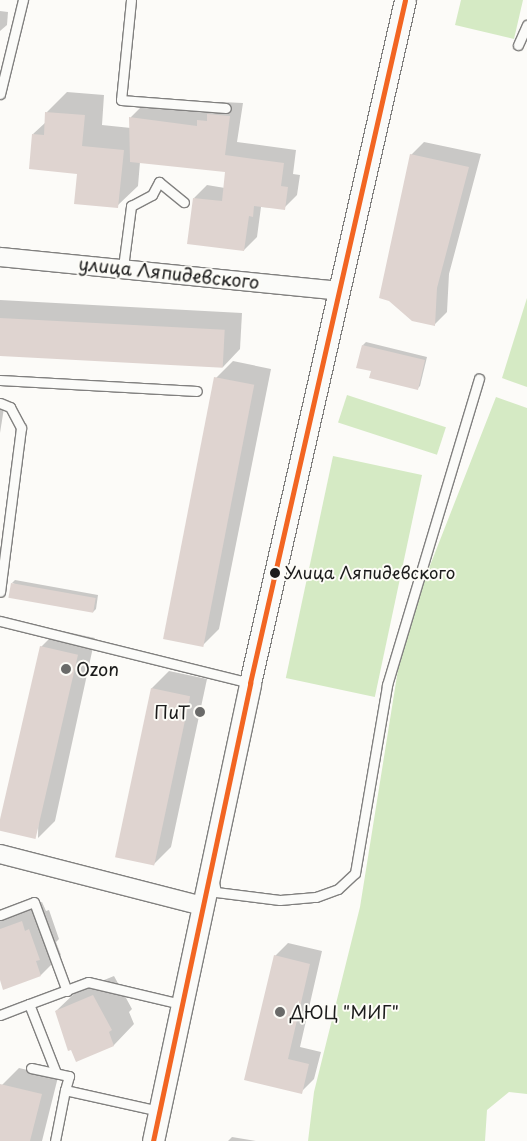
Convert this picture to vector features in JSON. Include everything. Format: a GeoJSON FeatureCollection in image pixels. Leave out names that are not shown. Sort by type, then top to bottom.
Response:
{"type":"FeatureCollection","features":[{"type":"Feature","properties":{"kind":"street"},"geometry":{"type":"LineString","coordinates":[[153,1141],[250,683],[405,0]]}},
{"type":"Feature","properties":{"kind":"street","name":"улица Ляпидевского"},"geometry":{"type":"LineString","coordinates":[[0,257],[123,267],[338,291]]}},
{"type":"Feature","properties":{"kind":"street"},"geometry":{"type":"LineString","coordinates":[[0,854],[202,906]]}},
{"type":"Feature","properties":{"kind":"lane"},"geometry":{"type":"LineString","coordinates":[[0,94],[23,0]]}},
{"type":"Feature","properties":{"kind":"lane"},"geometry":{"type":"LineString","coordinates":[[131,0],[121,100],[226,108]]}},
{"type":"Feature","properties":{"kind":"lane"},"geometry":{"type":"LineString","coordinates":[[518,45],[527,25]]}},
{"type":"Feature","properties":{"kind":"lane"},"geometry":{"type":"LineString","coordinates":[[123,267],[131,206],[152,195],[159,182],[184,202]]}},
{"type":"Feature","properties":{"kind":"lane"},"geometry":{"type":"LineString","coordinates":[[227,790],[232,802],[213,887],[216,892],[280,900],[316,897],[338,889],[355,873],[387,685],[479,378]]}},
{"type":"Feature","properties":{"kind":"lane"},"geometry":{"type":"LineString","coordinates":[[0,380],[197,391]]}},
{"type":"Feature","properties":{"kind":"lane"},"geometry":{"type":"LineString","coordinates":[[0,403],[10,408],[21,428],[0,592]]}},
{"type":"Feature","properties":{"kind":"lane"},"geometry":{"type":"LineString","coordinates":[[0,621],[250,683]]}},
{"type":"Feature","properties":{"kind":"lane"},"geometry":{"type":"LineString","coordinates":[[0,915],[34,902],[67,991]]}},
{"type":"Feature","properties":{"kind":"lane"},"geometry":{"type":"LineString","coordinates":[[0,1015],[88,982],[182,1004]]}},
{"type":"Feature","properties":{"kind":"lane"},"geometry":{"type":"LineString","coordinates":[[29,1004],[56,1073]]}},
{"type":"Feature","properties":{"kind":"lane"},"geometry":{"type":"LineString","coordinates":[[31,1068],[69,1076],[55,1141]]}},
{"type":"Feature","properties":{"kind":"lane"},"geometry":{"type":"LineString","coordinates":[[65,1090],[159,1112]]}},
{"type":"Feature","properties":{"kind":"green space"},"geometry":{"type":"Polygon","coordinates":[[[461,0],[523,0],[514,39],[455,25],[461,0]]]}},
{"type":"Feature","properties":{"kind":"green space"},"geometry":{"type":"Polygon","coordinates":[[[527,298],[527,387],[502,378],[527,298]]]}},
{"type":"Feature","properties":{"kind":"green space"},"geometry":{"type":"Polygon","coordinates":[[[347,395],[446,427],[437,455],[338,423],[347,395]]]}},
{"type":"Feature","properties":{"kind":"green space"},"geometry":{"type":"Polygon","coordinates":[[[496,397],[527,408],[527,1094],[509,1092],[487,1110],[485,1141],[308,1141],[314,1092],[360,907],[404,632],[496,397]]]}},
{"type":"Feature","properties":{"kind":"green space"},"geometry":{"type":"Polygon","coordinates":[[[333,456],[422,475],[375,697],[286,678],[333,456]]]}},
{"type":"Feature","properties":{"kind":"building"},"geometry":{"type":"Polygon","coordinates":[[[45,112],[85,115],[82,146],[124,150],[118,208],[74,204],[77,174],[29,169],[32,134],[44,135],[45,112]]]}},
{"type":"Feature","properties":{"kind":"building"},"geometry":{"type":"Polygon","coordinates":[[[207,114],[230,116],[225,155],[284,163],[281,186],[288,187],[285,210],[254,206],[253,217],[249,216],[244,251],[187,244],[193,198],[222,201],[225,172],[130,162],[129,117],[197,126],[197,120],[207,121],[207,114]]]}},
{"type":"Feature","properties":{"kind":"building"},"geometry":{"type":"Polygon","coordinates":[[[410,154],[469,167],[437,288],[435,326],[412,321],[389,301],[379,298],[410,154]]]}},
{"type":"Feature","properties":{"kind":"building"},"geometry":{"type":"Polygon","coordinates":[[[0,318],[225,330],[223,368],[0,356],[0,318]]]}},
{"type":"Feature","properties":{"kind":"building"},"geometry":{"type":"Polygon","coordinates":[[[362,345],[425,360],[418,390],[369,378],[371,371],[356,368],[362,345]]]}},
{"type":"Feature","properties":{"kind":"building"},"geometry":{"type":"Polygon","coordinates":[[[214,377],[254,385],[203,647],[163,639],[214,377]]]}},
{"type":"Feature","properties":{"kind":"building"},"geometry":{"type":"Polygon","coordinates":[[[11,583],[96,598],[93,613],[8,598],[11,583]]]}},
{"type":"Feature","properties":{"kind":"building"},"geometry":{"type":"Polygon","coordinates":[[[40,646],[78,655],[35,839],[0,831],[0,819],[40,646]]]}},
{"type":"Feature","properties":{"kind":"building"},"geometry":{"type":"Polygon","coordinates":[[[151,688],[190,696],[154,866],[115,857],[151,688]]]}},
{"type":"Feature","properties":{"kind":"building"},"geometry":{"type":"Polygon","coordinates":[[[22,921],[25,931],[29,929],[40,960],[36,961],[41,976],[3,990],[0,980],[0,929],[22,921]]]}},
{"type":"Feature","properties":{"kind":"building","name":"ДЮЦ \"МИГ\""},"geometry":{"type":"Polygon","coordinates":[[[274,955],[310,964],[288,1059],[309,1064],[302,1094],[244,1080],[274,955]]]}},
{"type":"Feature","properties":{"kind":"building"},"geometry":{"type":"Polygon","coordinates":[[[93,995],[112,1030],[109,1032],[114,1046],[76,1062],[71,1050],[68,1051],[55,1011],[93,995]]]}},
{"type":"Feature","properties":{"kind":"building"},"geometry":{"type":"Polygon","coordinates":[[[0,1084],[42,1094],[30,1141],[0,1141],[0,1084]]]}},
{"type":"Feature","properties":{"kind":"transit line"},"geometry":{"type":"LineString","coordinates":[[153,1141],[250,683],[405,0]]}},
{"type":"Feature","properties":{"kind":"place","name":"Улица Ляпидевского"},"geometry":{"type":"Point","coordinates":[275,573]}},
{"type":"Feature","properties":{"kind":"place","name":"Ozon"},"geometry":{"type":"Point","coordinates":[66,669]}},
{"type":"Feature","properties":{"kind":"place","name":"ПиТ"},"geometry":{"type":"Point","coordinates":[200,712]}},
{"type":"Feature","properties":{"kind":"place","name":"ДЮЦ \"МИГ\""},"geometry":{"type":"Point","coordinates":[280,1012]}}]}
